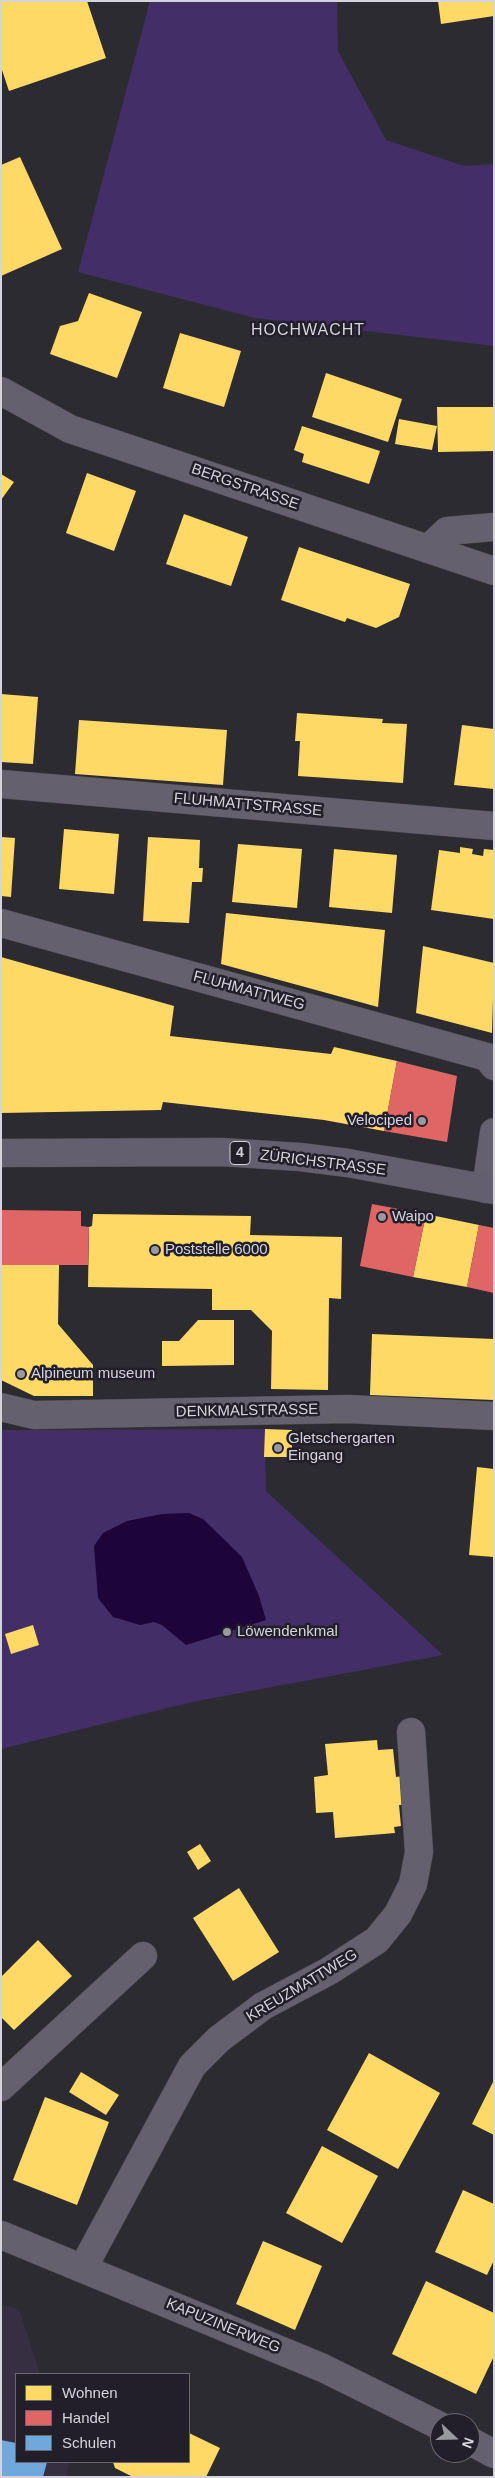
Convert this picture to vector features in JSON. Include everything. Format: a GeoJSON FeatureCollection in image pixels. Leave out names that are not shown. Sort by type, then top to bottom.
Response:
{"type":"FeatureCollection","features":[{"type":"Feature","properties":{"kind":"main road","name":"ZÜRICHSTRASSE"},"geometry":{"type":"LineString","coordinates":[[1,1153],[222,1152],[300,1157],[348,1163],[490,1190]]}},
{"type":"Feature","properties":{"kind":"street","name":"BERGSTRASSE"},"geometry":{"type":"LineString","coordinates":[[1,391],[70,428],[494,571]]}},
{"type":"Feature","properties":{"kind":"street"},"geometry":{"type":"LineString","coordinates":[[428,549],[447,531],[494,527]]}},
{"type":"Feature","properties":{"kind":"street","name":"FLUHMATTSTRASSE"},"geometry":{"type":"LineString","coordinates":[[1,784],[494,826]]}},
{"type":"Feature","properties":{"kind":"street","name":"FLUHMATTWEG"},"geometry":{"type":"LineString","coordinates":[[1,923],[487,1057],[494,1066]]}},
{"type":"Feature","properties":{"kind":"street"},"geometry":{"type":"LineString","coordinates":[[490,1190],[494,1132]]}},
{"type":"Feature","properties":{"kind":"street","name":"DENKMALSTRASSE"},"geometry":{"type":"LineString","coordinates":[[1,1406],[34,1414],[348,1409],[494,1416]]}},
{"type":"Feature","properties":{"kind":"street","name":"KREUZMATTWEG"},"geometry":{"type":"LineString","coordinates":[[82,2268],[192,2066],[220,2039],[263,2006],[329,1971],[377,1940],[398,1914],[413,1884],[419,1852],[411,1732]]}},
{"type":"Feature","properties":{"kind":"street"},"geometry":{"type":"LineString","coordinates":[[1,2087],[143,1956]]}},
{"type":"Feature","properties":{"kind":"street","name":"KAPUZINERWEG"},"geometry":{"type":"LineString","coordinates":[[1,2235],[324,2368],[430,2421]]}},
{"type":"Feature","properties":{"kind":"street"},"geometry":{"type":"LineString","coordinates":[[480,2446],[494,2454]]}},
{"type":"Feature","properties":{"kind":"shaded area"},"geometry":{"type":"Polygon","coordinates":[[[150,1],[337,1],[338,51],[386,140],[464,166],[494,164],[494,346],[255,318],[78,272],[150,1]]]}},
{"type":"Feature","properties":{"kind":"shaded area"},"geometry":{"type":"Polygon","coordinates":[[[265,1429],[266,1491],[443,1655],[192,1702],[1,1749],[1,1430],[265,1429]]]}},
{"type":"Feature","properties":{"kind":"shaded area"},"geometry":{"type":"Polygon","coordinates":[[[189,1513],[203,1519],[242,1557],[259,1596],[266,1620],[186,1645],[162,1625],[154,1622],[140,1625],[113,1617],[98,1598],[94,1546],[103,1533],[127,1521],[162,1514],[189,1513]]]}},
{"type":"Feature","properties":{"kind":"shaded area"},"geometry":{"type":"Polygon","coordinates":[[[1,2304],[19,2309],[40,2373],[15,2373],[15,2463],[69,2463],[67,2477],[1,2477],[1,2304]]]}},
{"type":"Feature","properties":{"kind":"building: Wohnen"},"geometry":{"type":"Polygon","coordinates":[[[1,1],[87,1],[106,58],[9,91],[1,67],[1,1]]]}},
{"type":"Feature","properties":{"kind":"building: Wohnen"},"geometry":{"type":"Polygon","coordinates":[[[438,1],[494,1],[494,16],[441,24],[438,1]]]}},
{"type":"Feature","properties":{"kind":"building: Wohnen"},"geometry":{"type":"Polygon","coordinates":[[[20,157],[62,249],[1,276],[1,165],[20,157]]]}},
{"type":"Feature","properties":{"kind":"building: Wohnen"},"geometry":{"type":"Polygon","coordinates":[[[89,293],[142,312],[117,378],[50,354],[60,326],[78,321],[89,293]]]}},
{"type":"Feature","properties":{"kind":"building: Wohnen"},"geometry":{"type":"Polygon","coordinates":[[[180,333],[241,351],[224,407],[163,388],[180,333]]]}},
{"type":"Feature","properties":{"kind":"building: Wohnen"},"geometry":{"type":"Polygon","coordinates":[[[326,373],[402,399],[388,442],[312,417],[326,373]]]}},
{"type":"Feature","properties":{"kind":"building: Wohnen"},"geometry":{"type":"Polygon","coordinates":[[[437,407],[494,407],[494,451],[438,452],[437,407]]]}},
{"type":"Feature","properties":{"kind":"building: Wohnen"},"geometry":{"type":"Polygon","coordinates":[[[399,419],[437,426],[432,450],[395,444],[399,419]]]}},
{"type":"Feature","properties":{"kind":"building: Wohnen"},"geometry":{"type":"Polygon","coordinates":[[[302,426],[380,451],[369,484],[302,462],[304,454],[294,450],[302,426]]]}},
{"type":"Feature","properties":{"kind":"building: Wohnen"},"geometry":{"type":"Polygon","coordinates":[[[87,473],[136,491],[114,551],[66,533],[87,473]]]}},
{"type":"Feature","properties":{"kind":"building: Wohnen"},"geometry":{"type":"Polygon","coordinates":[[[1,474],[14,482],[1,500],[1,474]]]}},
{"type":"Feature","properties":{"kind":"building: Wohnen"},"geometry":{"type":"Polygon","coordinates":[[[184,514],[248,537],[231,586],[166,564],[184,514]]]}},
{"type":"Feature","properties":{"kind":"building: Wohnen"},"geometry":{"type":"Polygon","coordinates":[[[299,547],[410,584],[399,617],[376,628],[347,618],[345,622],[281,600],[299,547]]]}},
{"type":"Feature","properties":{"kind":"building: Wohnen"},"geometry":{"type":"Polygon","coordinates":[[[1,694],[38,697],[33,764],[1,762],[1,694]]]}},
{"type":"Feature","properties":{"kind":"building: Wohnen"},"geometry":{"type":"Polygon","coordinates":[[[297,713],[383,719],[382,723],[407,724],[403,783],[298,776],[300,741],[295,741],[297,713]]]}},
{"type":"Feature","properties":{"kind":"building: Wohnen"},"geometry":{"type":"Polygon","coordinates":[[[79,720],[227,730],[223,785],[75,774],[79,720]]]}},
{"type":"Feature","properties":{"kind":"building: Wohnen"},"geometry":{"type":"Polygon","coordinates":[[[462,725],[494,729],[494,789],[454,785],[462,725]]]}},
{"type":"Feature","properties":{"kind":"building: Wohnen"},"geometry":{"type":"Polygon","coordinates":[[[64,829],[119,834],[114,894],[59,889],[64,829]]]}},
{"type":"Feature","properties":{"kind":"building: Wohnen"},"geometry":{"type":"Polygon","coordinates":[[[1,837],[15,838],[11,897],[1,896],[1,837]]]}},
{"type":"Feature","properties":{"kind":"building: Wohnen"},"geometry":{"type":"Polygon","coordinates":[[[148,837],[200,840],[199,868],[203,868],[202,882],[192,882],[189,923],[143,921],[148,837]]]}},
{"type":"Feature","properties":{"kind":"building: Wohnen"},"geometry":{"type":"Polygon","coordinates":[[[238,844],[302,849],[297,908],[232,902],[238,844]]]}},
{"type":"Feature","properties":{"kind":"building: Wohnen"},"geometry":{"type":"Polygon","coordinates":[[[460,847],[473,849],[472,854],[483,856],[484,849],[494,850],[494,919],[431,910],[439,850],[460,853],[460,847]]]}},
{"type":"Feature","properties":{"kind":"building: Wohnen"},"geometry":{"type":"Polygon","coordinates":[[[334,849],[397,855],[392,913],[329,907],[334,849]]]}},
{"type":"Feature","properties":{"kind":"building: Wohnen"},"geometry":{"type":"Polygon","coordinates":[[[226,913],[385,930],[378,1007],[221,964],[226,913]]]}},
{"type":"Feature","properties":{"kind":"building: Wohnen"},"geometry":{"type":"Polygon","coordinates":[[[423,946],[494,963],[492,1033],[416,1013],[423,946]]]}},
{"type":"Feature","properties":{"kind":"building: Wohnen"},"geometry":{"type":"Polygon","coordinates":[[[1,957],[174,1006],[170,1036],[331,1054],[334,1047],[397,1061],[384,1131],[324,1120],[163,1102],[161,1110],[1,1113],[1,957]]]}},
{"type":"Feature","properties":{"kind":"building: Wohnen"},"geometry":{"type":"Polygon","coordinates":[[[93,1214],[251,1216],[250,1235],[342,1237],[341,1299],[329,1298],[328,1390],[271,1389],[272,1331],[251,1310],[212,1310],[212,1289],[88,1287],[89,1227],[92,1226],[93,1214]]]}},
{"type":"Feature","properties":{"kind":"building: Wohnen"},"geometry":{"type":"Polygon","coordinates":[[[426,1214],[479,1225],[467,1287],[413,1277],[426,1214]]]}},
{"type":"Feature","properties":{"kind":"building: Wohnen"},"geometry":{"type":"Polygon","coordinates":[[[1,1265],[59,1265],[58,1324],[93,1365],[93,1396],[34,1396],[1,1380],[1,1265]]]}},
{"type":"Feature","properties":{"kind":"building: Wohnen"},"geometry":{"type":"Polygon","coordinates":[[[198,1320],[234,1320],[234,1365],[162,1366],[162,1341],[179,1341],[198,1320]]]}},
{"type":"Feature","properties":{"kind":"building: Wohnen"},"geometry":{"type":"Polygon","coordinates":[[[372,1334],[494,1339],[494,1400],[370,1395],[372,1334]]]}},
{"type":"Feature","properties":{"kind":"building: Wohnen","name":"Gletschergarten Eingang"},"geometry":{"type":"Polygon","coordinates":[[[265,1429],[292,1430],[292,1457],[264,1457],[265,1429]]]}},
{"type":"Feature","properties":{"kind":"building: Wohnen"},"geometry":{"type":"Polygon","coordinates":[[[477,1467],[494,1469],[494,1557],[469,1555],[477,1467]]]}},
{"type":"Feature","properties":{"kind":"building: Wohnen"},"geometry":{"type":"Polygon","coordinates":[[[33,1625],[39,1645],[11,1654],[5,1634],[33,1625]]]}},
{"type":"Feature","properties":{"kind":"building: Wohnen"},"geometry":{"type":"Polygon","coordinates":[[[377,1740],[378,1750],[393,1749],[396,1777],[403,1776],[405,1805],[399,1805],[401,1826],[394,1827],[395,1833],[335,1838],[333,1812],[316,1813],[314,1777],[328,1775],[325,1744],[377,1740]]]}},
{"type":"Feature","properties":{"kind":"building: Wohnen"},"geometry":{"type":"Polygon","coordinates":[[[200,1844],[211,1861],[198,1870],[187,1852],[200,1844]]]}},
{"type":"Feature","properties":{"kind":"building: Wohnen"},"geometry":{"type":"Polygon","coordinates":[[[239,1888],[279,1952],[233,1981],[193,1918],[239,1888]]]}},
{"type":"Feature","properties":{"kind":"building: Wohnen"},"geometry":{"type":"Polygon","coordinates":[[[38,1940],[72,1976],[14,2030],[1,2017],[1,1977],[38,1940]]]}},
{"type":"Feature","properties":{"kind":"building: Wohnen"},"geometry":{"type":"Polygon","coordinates":[[[369,2053],[440,2093],[398,2169],[327,2130],[369,2053]]]}},
{"type":"Feature","properties":{"kind":"building: Wohnen"},"geometry":{"type":"Polygon","coordinates":[[[81,2072],[119,2095],[106,2115],[69,2092],[81,2072]]]}},
{"type":"Feature","properties":{"kind":"building: Wohnen"},"geometry":{"type":"Polygon","coordinates":[[[494,2080],[494,2135],[472,2124],[494,2080]]]}},
{"type":"Feature","properties":{"kind":"building: Wohnen"},"geometry":{"type":"Polygon","coordinates":[[[45,2097],[109,2122],[77,2205],[13,2180],[45,2097]]]}},
{"type":"Feature","properties":{"kind":"building: Wohnen"},"geometry":{"type":"Polygon","coordinates":[[[322,2146],[378,2176],[342,2243],[286,2213],[322,2146]]]}},
{"type":"Feature","properties":{"kind":"building: Wohnen"},"geometry":{"type":"Polygon","coordinates":[[[463,2190],[494,2204],[494,2260],[487,2275],[435,2252],[463,2190]]]}},
{"type":"Feature","properties":{"kind":"building: Wohnen"},"geometry":{"type":"Polygon","coordinates":[[[263,2241],[322,2266],[295,2330],[236,2304],[263,2241]]]}},
{"type":"Feature","properties":{"kind":"building: Wohnen"},"geometry":{"type":"Polygon","coordinates":[[[426,2281],[494,2313],[494,2356],[476,2394],[392,2354],[426,2281]]]}},
{"type":"Feature","properties":{"kind":"building: Wohnen"},"geometry":{"type":"Polygon","coordinates":[[[190,2433],[220,2448],[206,2477],[133,2477],[115,2468],[113,2463],[190,2463],[190,2433]]]}},
{"type":"Feature","properties":{"kind":"building: Handel"},"geometry":{"type":"Polygon","coordinates":[[[397,1061],[457,1076],[447,1142],[384,1131],[397,1061]]]}},
{"type":"Feature","properties":{"kind":"building: Handel"},"geometry":{"type":"Polygon","coordinates":[[[372,1204],[426,1214],[413,1277],[360,1266],[372,1204]]]}},
{"type":"Feature","properties":{"kind":"building: Handel"},"geometry":{"type":"Polygon","coordinates":[[[1,1210],[81,1211],[81,1226],[89,1227],[88,1265],[1,1265],[1,1210]]]}},
{"type":"Feature","properties":{"kind":"building: Handel"},"geometry":{"type":"Polygon","coordinates":[[[479,1225],[494,1228],[494,1293],[467,1287],[479,1225]]]}},
{"type":"Feature","properties":{"kind":"building: Schulen"},"geometry":{"type":"Polygon","coordinates":[[[1,2440],[15,2443],[15,2463],[47,2463],[43,2477],[1,2477],[1,2440]]]}},
{"type":"Feature","properties":{"kind":"place","name":"Velociped"},"geometry":{"type":"Point","coordinates":[422,1121]}},
{"type":"Feature","properties":{"kind":"place","name":"Waipo"},"geometry":{"type":"Point","coordinates":[382,1217]}},
{"type":"Feature","properties":{"kind":"place","name":"Poststelle 6000"},"geometry":{"type":"Point","coordinates":[155,1250]}},
{"type":"Feature","properties":{"kind":"place","name":"Alpineum museum"},"geometry":{"type":"Point","coordinates":[21,1374]}},
{"type":"Feature","properties":{"kind":"place","name":"Gletschergarten Eingang"},"geometry":{"type":"Point","coordinates":[278,1448]}},
{"type":"Feature","properties":{"kind":"place","name":"Löwendenkmal"},"geometry":{"type":"Point","coordinates":[227,1632]}},
{"type":"Feature","properties":{"kind":"district","name":"HOCHWACHT"},"geometry":{"type":"Point","coordinates":[308,331]}}]}
